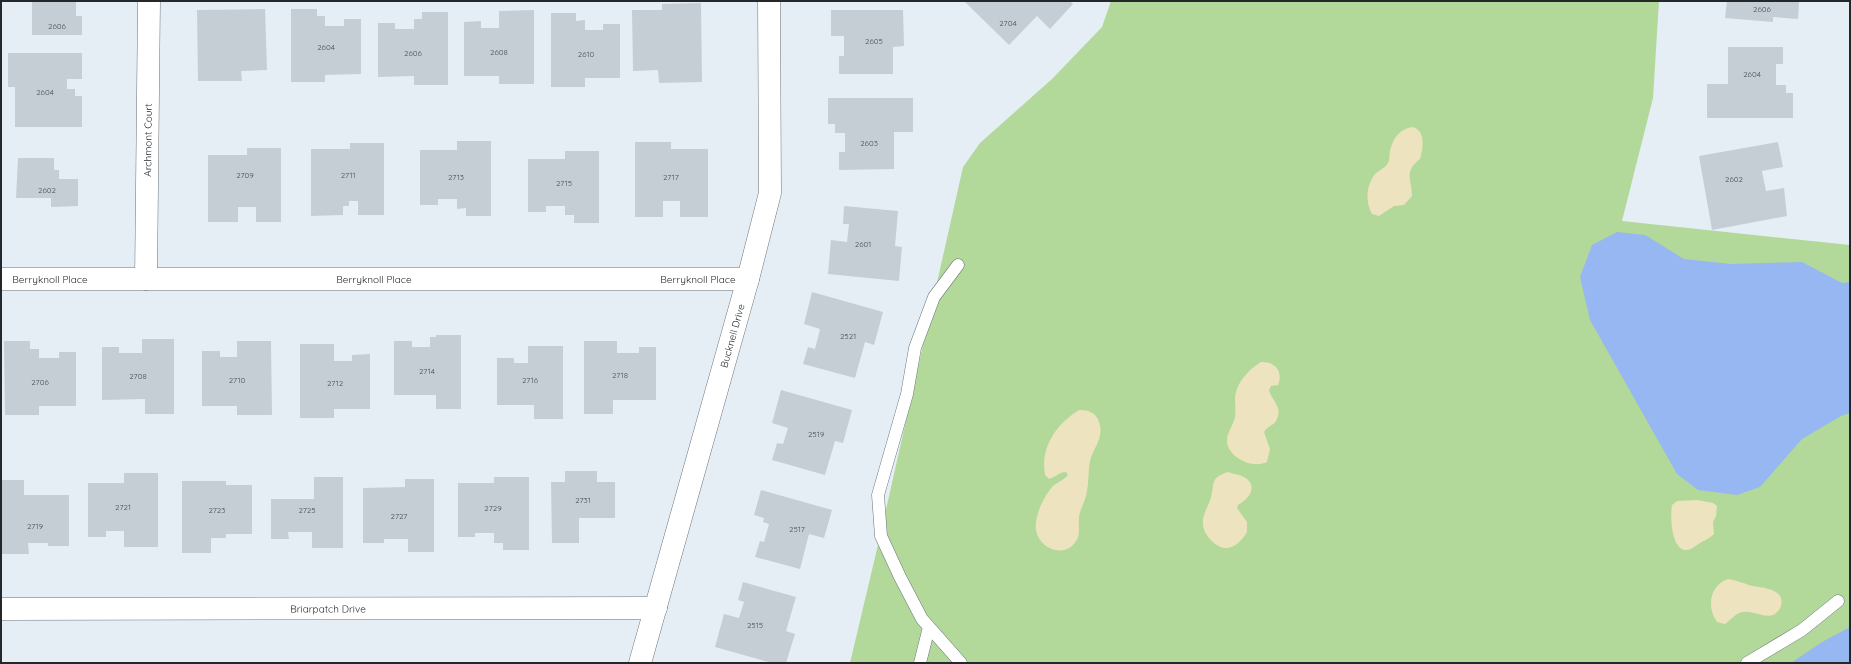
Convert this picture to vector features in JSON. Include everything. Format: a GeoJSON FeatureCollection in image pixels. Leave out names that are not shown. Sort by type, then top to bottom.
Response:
{"type":"FeatureCollection","features":[{"type":"Feature","properties":{"kind":"street","name":"Archmont Court"},"geometry":{"type":"LineString","coordinates":[[146,279],[149,1]]}},
{"type":"Feature","properties":{"kind":"street","name":"Bucknell Drive"},"geometry":{"type":"LineString","coordinates":[[640,663],[748,279],[770,193],[769,1]]}},
{"type":"Feature","properties":{"kind":"street","name":"Berryknoll Place"},"geometry":{"type":"LineString","coordinates":[[1,279],[748,279]]}},
{"type":"Feature","properties":{"kind":"street","name":"Briarpatch Drive"},"geometry":{"type":"LineString","coordinates":[[1,609],[656,608]]}},
{"type":"Feature","properties":{"kind":"lane"},"geometry":{"type":"LineString","coordinates":[[958,265],[934,297],[915,348],[907,394],[878,495],[880,536],[922,619],[961,663]]}},
{"type":"Feature","properties":{"kind":"lane"},"geometry":{"type":"LineString","coordinates":[[1747,663],[1802,630],[1838,601]]}},
{"type":"Feature","properties":{"kind":"lane"},"geometry":{"type":"LineString","coordinates":[[920,663],[929,628]]}},
{"type":"Feature","properties":{"kind":"green space"},"geometry":{"type":"Polygon","coordinates":[[[1111,1],[1659,1],[1653,98],[1622,221],[1850,245],[1850,663],[850,663],[963,167],[980,143],[1052,79],[1102,27],[1111,1]]]}},
{"type":"Feature","properties":{"kind":"sand"},"geometry":{"type":"Polygon","coordinates":[[[1413,127],[1420,132],[1423,146],[1420,159],[1410,172],[1412,196],[1404,205],[1394,206],[1379,216],[1372,214],[1368,204],[1368,188],[1370,182],[1376,173],[1384,168],[1388,163],[1391,146],[1397,135],[1408,128],[1413,127]]]}},
{"type":"Feature","properties":{"kind":"sand"},"geometry":{"type":"Polygon","coordinates":[[[1261,362],[1274,365],[1279,371],[1280,380],[1278,385],[1271,386],[1269,390],[1279,412],[1276,421],[1264,432],[1270,449],[1267,462],[1255,464],[1248,463],[1236,457],[1228,447],[1227,441],[1235,417],[1235,399],[1240,382],[1247,373],[1261,362]]]}},
{"type":"Feature","properties":{"kind":"sand"},"geometry":{"type":"Polygon","coordinates":[[[1079,410],[1090,412],[1096,416],[1098,418],[1101,431],[1099,440],[1090,461],[1088,484],[1079,517],[1078,538],[1066,550],[1059,550],[1047,547],[1042,542],[1038,537],[1036,524],[1040,506],[1046,495],[1053,486],[1068,475],[1064,472],[1049,479],[1045,475],[1045,455],[1047,446],[1063,422],[1079,410]]]}},
{"type":"Feature","properties":{"kind":"sand"},"geometry":{"type":"Polygon","coordinates":[[[1228,472],[1247,479],[1252,487],[1248,497],[1238,505],[1237,508],[1247,522],[1247,532],[1240,542],[1226,548],[1216,545],[1210,538],[1203,526],[1203,520],[1211,497],[1214,481],[1218,476],[1228,472]]]}},
{"type":"Feature","properties":{"kind":"sand"},"geometry":{"type":"Polygon","coordinates":[[[1697,500],[1713,503],[1717,506],[1716,516],[1713,522],[1714,534],[1692,548],[1686,550],[1677,544],[1674,538],[1671,516],[1672,505],[1677,501],[1697,500]]]}},
{"type":"Feature","properties":{"kind":"sand"},"geometry":{"type":"Polygon","coordinates":[[[1728,579],[1775,592],[1779,595],[1781,600],[1780,608],[1773,615],[1769,616],[1743,612],[1735,615],[1725,624],[1717,622],[1712,610],[1712,597],[1717,586],[1728,579]]]}},
{"type":"Feature","properties":{"kind":"water"},"geometry":{"type":"Polygon","coordinates":[[[1617,232],[1645,235],[1684,259],[1731,264],[1802,262],[1842,283],[1850,282],[1850,413],[1841,416],[1802,439],[1760,487],[1737,495],[1698,490],[1677,474],[1590,320],[1580,277],[1592,245],[1617,232]]]}},
{"type":"Feature","properties":{"kind":"water"},"geometry":{"type":"Polygon","coordinates":[[[1850,627],[1850,663],[1791,663],[1822,642],[1850,627]]]}},
{"type":"Feature","properties":{"kind":"building"},"geometry":{"type":"Polygon","coordinates":[[[32,1],[76,1],[76,16],[82,16],[82,35],[32,35],[32,1]]]}},
{"type":"Feature","properties":{"kind":"building"},"geometry":{"type":"Polygon","coordinates":[[[964,1],[1070,1],[1073,4],[1050,29],[1037,16],[1009,45],[964,1]]]}},
{"type":"Feature","properties":{"kind":"building"},"geometry":{"type":"Polygon","coordinates":[[[1727,1],[1799,1],[1798,19],[1773,17],[1773,22],[1725,18],[1727,1]]]}},
{"type":"Feature","properties":{"kind":"building"},"geometry":{"type":"Polygon","coordinates":[[[701,3],[702,82],[659,83],[658,70],[633,71],[632,10],[662,10],[662,4],[701,3]]]}},
{"type":"Feature","properties":{"kind":"building"},"geometry":{"type":"Polygon","coordinates":[[[265,9],[267,70],[241,71],[242,81],[198,81],[197,10],[265,9]]]}},
{"type":"Feature","properties":{"kind":"building"},"geometry":{"type":"Polygon","coordinates":[[[291,9],[317,9],[317,16],[325,16],[325,26],[344,26],[344,19],[361,19],[361,74],[325,75],[325,82],[291,82],[291,9]]]}},
{"type":"Feature","properties":{"kind":"building"},"geometry":{"type":"Polygon","coordinates":[[[534,10],[534,84],[499,84],[499,76],[464,76],[464,22],[481,21],[481,28],[499,28],[499,11],[534,10]]]}},
{"type":"Feature","properties":{"kind":"building"},"geometry":{"type":"Polygon","coordinates":[[[831,10],[903,10],[904,46],[893,47],[893,74],[839,74],[839,56],[844,56],[844,36],[831,36],[831,10]]]}},
{"type":"Feature","properties":{"kind":"building"},"geometry":{"type":"Polygon","coordinates":[[[422,12],[448,12],[448,85],[414,85],[414,76],[378,77],[378,23],[395,23],[395,29],[414,29],[414,19],[422,19],[422,12]]]}},
{"type":"Feature","properties":{"kind":"building"},"geometry":{"type":"Polygon","coordinates":[[[551,13],[576,13],[576,21],[585,20],[585,30],[603,30],[603,24],[620,24],[620,78],[585,78],[585,87],[551,87],[551,13]]]}},
{"type":"Feature","properties":{"kind":"building"},"geometry":{"type":"Polygon","coordinates":[[[1728,47],[1783,47],[1783,64],[1776,64],[1776,85],[1786,85],[1786,93],[1793,93],[1793,118],[1707,118],[1707,84],[1728,84],[1728,47]]]}},
{"type":"Feature","properties":{"kind":"building"},"geometry":{"type":"Polygon","coordinates":[[[8,53],[82,53],[82,79],[67,79],[67,89],[75,89],[75,96],[82,96],[82,127],[15,127],[15,87],[8,87],[8,53]]]}},
{"type":"Feature","properties":{"kind":"building"},"geometry":{"type":"Polygon","coordinates":[[[828,98],[913,98],[913,132],[894,132],[894,169],[839,170],[839,152],[845,152],[845,133],[835,133],[835,124],[828,124],[828,98]]]}},
{"type":"Feature","properties":{"kind":"building"},"geometry":{"type":"Polygon","coordinates":[[[457,141],[491,141],[491,216],[466,216],[466,208],[457,209],[457,199],[438,199],[438,205],[420,205],[420,150],[457,150],[457,141]]]}},
{"type":"Feature","properties":{"kind":"building"},"geometry":{"type":"Polygon","coordinates":[[[635,142],[671,142],[671,149],[708,149],[708,217],[680,217],[680,201],[663,201],[663,217],[635,217],[635,142]]]}},
{"type":"Feature","properties":{"kind":"building"},"geometry":{"type":"Polygon","coordinates":[[[1778,142],[1783,167],[1762,171],[1766,191],[1784,188],[1787,216],[1712,230],[1699,156],[1778,142]]]}},
{"type":"Feature","properties":{"kind":"building"},"geometry":{"type":"Polygon","coordinates":[[[350,143],[384,143],[384,215],[358,215],[358,201],[349,201],[349,206],[343,206],[343,215],[311,216],[311,149],[350,149],[350,143]]]}},
{"type":"Feature","properties":{"kind":"building"},"geometry":{"type":"Polygon","coordinates":[[[247,148],[281,148],[281,222],[256,222],[256,207],[238,207],[238,222],[208,222],[208,155],[247,155],[247,148]]]}},
{"type":"Feature","properties":{"kind":"building"},"geometry":{"type":"Polygon","coordinates":[[[565,151],[599,151],[599,223],[574,223],[574,215],[565,215],[565,206],[546,206],[546,212],[528,212],[528,159],[565,159],[565,151]]]}},
{"type":"Feature","properties":{"kind":"building"},"geometry":{"type":"Polygon","coordinates":[[[18,158],[54,158],[54,170],[59,170],[59,179],[78,179],[78,206],[51,207],[51,198],[16,198],[18,158]]]}},
{"type":"Feature","properties":{"kind":"building"},"geometry":{"type":"Polygon","coordinates":[[[844,206],[898,211],[895,246],[902,247],[899,281],[828,274],[831,240],[847,242],[849,224],[843,224],[844,206]]]}},
{"type":"Feature","properties":{"kind":"building"},"geometry":{"type":"Polygon","coordinates":[[[812,292],[883,312],[874,345],[865,342],[855,378],[803,364],[808,347],[815,349],[820,329],[804,324],[812,292]]]}},
{"type":"Feature","properties":{"kind":"building"},"geometry":{"type":"Polygon","coordinates":[[[436,335],[461,335],[461,409],[436,409],[436,395],[394,395],[394,341],[412,341],[412,347],[430,347],[430,337],[436,337],[436,335]]]}},
{"type":"Feature","properties":{"kind":"building"},"geometry":{"type":"Polygon","coordinates":[[[142,339],[174,339],[174,414],[145,414],[145,399],[102,400],[102,347],[119,347],[119,353],[142,353],[142,339]]]}},
{"type":"Feature","properties":{"kind":"building"},"geometry":{"type":"Polygon","coordinates":[[[4,341],[30,341],[30,349],[39,349],[39,358],[59,358],[59,352],[76,352],[76,406],[39,406],[39,415],[5,415],[4,341]]]}},
{"type":"Feature","properties":{"kind":"building"},"geometry":{"type":"Polygon","coordinates":[[[237,341],[271,341],[272,415],[237,415],[237,406],[202,406],[202,351],[220,351],[220,357],[237,357],[237,341]]]}},
{"type":"Feature","properties":{"kind":"building"},"geometry":{"type":"Polygon","coordinates":[[[584,341],[617,341],[617,353],[639,353],[639,347],[656,347],[656,400],[613,400],[613,414],[584,414],[584,341]]]}},
{"type":"Feature","properties":{"kind":"building"},"geometry":{"type":"Polygon","coordinates":[[[300,344],[334,344],[334,361],[352,361],[352,355],[370,354],[370,409],[334,409],[334,418],[300,418],[300,344]]]}},
{"type":"Feature","properties":{"kind":"building"},"geometry":{"type":"Polygon","coordinates":[[[528,346],[563,346],[563,419],[534,419],[534,405],[497,405],[497,358],[514,358],[514,363],[528,363],[528,346]]]}},
{"type":"Feature","properties":{"kind":"building"},"geometry":{"type":"Polygon","coordinates":[[[781,390],[852,410],[843,443],[835,441],[825,475],[772,460],[777,443],[783,444],[788,428],[772,423],[781,390]]]}},
{"type":"Feature","properties":{"kind":"building"},"geometry":{"type":"Polygon","coordinates":[[[565,471],[597,471],[597,482],[615,482],[615,518],[579,518],[579,543],[552,543],[551,482],[565,482],[565,471]]]}},
{"type":"Feature","properties":{"kind":"building"},"geometry":{"type":"Polygon","coordinates":[[[124,473],[158,473],[158,547],[124,547],[124,531],[106,531],[106,537],[88,537],[88,483],[124,483],[124,473]]]}},
{"type":"Feature","properties":{"kind":"building"},"geometry":{"type":"Polygon","coordinates":[[[314,477],[343,477],[343,548],[312,548],[312,532],[288,532],[289,539],[271,539],[271,499],[314,499],[314,477]]]}},
{"type":"Feature","properties":{"kind":"building"},"geometry":{"type":"Polygon","coordinates":[[[494,477],[529,477],[529,550],[503,550],[503,543],[494,543],[494,533],[475,533],[475,537],[458,537],[458,483],[494,483],[494,477]]]}},
{"type":"Feature","properties":{"kind":"building"},"geometry":{"type":"Polygon","coordinates":[[[405,479],[434,479],[434,552],[408,552],[408,539],[384,539],[384,543],[363,543],[363,488],[405,487],[405,479]]]}},
{"type":"Feature","properties":{"kind":"building"},"geometry":{"type":"Polygon","coordinates":[[[1,480],[24,480],[24,495],[69,495],[69,546],[48,546],[48,543],[28,543],[29,554],[1,554],[1,480]]]}},
{"type":"Feature","properties":{"kind":"building"},"geometry":{"type":"Polygon","coordinates":[[[182,481],[226,481],[226,485],[252,485],[252,534],[226,534],[226,538],[211,538],[211,553],[182,553],[182,481]]]}},
{"type":"Feature","properties":{"kind":"building"},"geometry":{"type":"Polygon","coordinates":[[[761,490],[832,510],[824,538],[809,534],[800,569],[755,557],[760,541],[764,542],[769,524],[763,522],[764,518],[754,515],[761,490]]]}},
{"type":"Feature","properties":{"kind":"building"},"geometry":{"type":"Polygon","coordinates":[[[743,582],[796,597],[786,631],[795,634],[786,663],[772,663],[715,647],[724,614],[739,618],[744,602],[738,600],[743,582]]]}}]}
